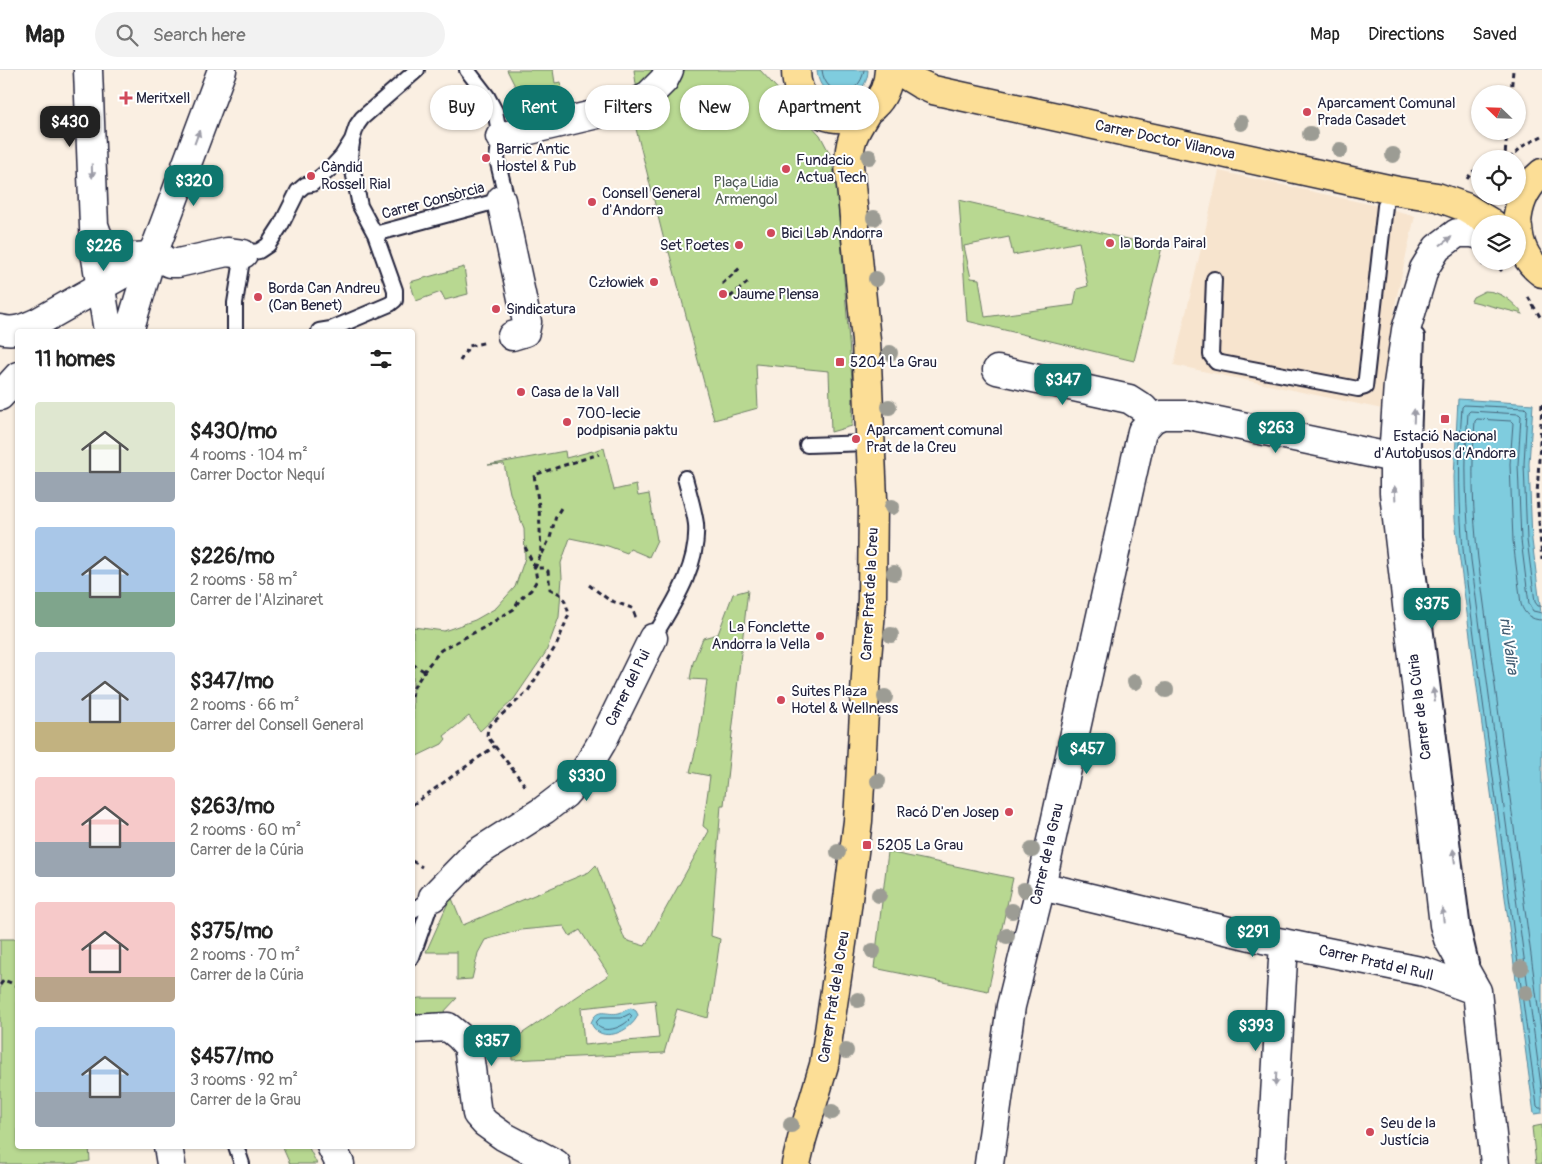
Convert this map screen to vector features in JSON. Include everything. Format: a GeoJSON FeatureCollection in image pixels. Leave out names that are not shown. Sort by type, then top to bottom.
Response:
{"type":"FeatureCollection","features":[{"type":"Feature","properties":{"kind":"main road","name":"Carrer Prat de la Creu"},"geometry":{"type":"LineString","coordinates":[[879,98],[885,90],[889,79],[889,70]]}},
{"type":"Feature","properties":{"kind":"main road","name":"Carrer Doctor Vilanova"},"geometry":{"type":"LineString","coordinates":[[897,70],[933,90],[1397,191],[1437,198],[1465,207],[1478,215]]}},
{"type":"Feature","properties":{"kind":"main road"},"geometry":{"type":"LineString","coordinates":[[913,70],[933,90]]}},
{"type":"Feature","properties":{"kind":"main road"},"geometry":{"type":"LineString","coordinates":[[879,103],[896,94],[933,90]]}},
{"type":"Feature","properties":{"kind":"main road"},"geometry":{"type":"LineString","coordinates":[[833,130],[849,165]]}},
{"type":"Feature","properties":{"kind":"main road","name":"Carrer Prat de la Creu"},"geometry":{"type":"LineString","coordinates":[[796,1164],[824,1065],[845,923],[858,821],[872,599],[873,499],[866,342],[849,165],[849,148],[855,130]]}},
{"type":"Feature","properties":{"kind":"main road"},"geometry":{"type":"LineString","coordinates":[[1527,255],[1519,207],[1532,178]]}},
{"type":"Feature","properties":{"kind":"main road","name":"Carrer Doctor Vilanova"},"geometry":{"type":"LineString","coordinates":[[1437,198],[1471,188]]}},
{"type":"Feature","properties":{"kind":"street"},"geometry":{"type":"LineString","coordinates":[[88,70],[95,252],[108,329]]}},
{"type":"Feature","properties":{"kind":"street"},"geometry":{"type":"LineString","coordinates":[[130,329],[153,251],[222,70]]}},
{"type":"Feature","properties":{"kind":"street"},"geometry":{"type":"LineString","coordinates":[[781,70],[797,85]]}},
{"type":"Feature","properties":{"kind":"street"},"geometry":{"type":"LineString","coordinates":[[500,138],[626,107],[647,98],[673,71]]}},
{"type":"Feature","properties":{"kind":"street"},"geometry":{"type":"LineString","coordinates":[[501,200],[527,322],[525,332],[512,336]]}},
{"type":"Feature","properties":{"kind":"street"},"geometry":{"type":"LineString","coordinates":[[94,225],[96,234],[109,250],[135,258],[153,251]]}},
{"type":"Feature","properties":{"kind":"street","name":"Carrer de la Cúria"},"geometry":{"type":"LineString","coordinates":[[1467,235],[1437,248],[1424,269],[1406,330],[1398,384],[1394,493],[1444,925],[1448,940],[1477,991],[1494,1164]]}},
{"type":"Feature","properties":{"kind":"street"},"geometry":{"type":"LineString","coordinates":[[153,251],[170,263],[178,263],[227,252],[243,254]]}},
{"type":"Feature","properties":{"kind":"street"},"geometry":{"type":"LineString","coordinates":[[69,322],[101,292],[135,268],[153,251]]}},
{"type":"Feature","properties":{"kind":"street"},"geometry":{"type":"LineString","coordinates":[[23,329],[101,292]]}},
{"type":"Feature","properties":{"kind":"street"},"geometry":{"type":"LineString","coordinates":[[101,292],[120,303],[126,310],[129,329]]}},
{"type":"Feature","properties":{"kind":"street"},"geometry":{"type":"LineString","coordinates":[[69,322],[86,309],[97,311],[103,318],[107,329]]}},
{"type":"Feature","properties":{"kind":"street"},"geometry":{"type":"LineString","coordinates":[[0,329],[15,330]]}},
{"type":"Feature","properties":{"kind":"street"},"geometry":{"type":"LineString","coordinates":[[998,370],[1129,399],[1148,414],[1189,415],[1394,458]]}},
{"type":"Feature","properties":{"kind":"street"},"geometry":{"type":"LineString","coordinates":[[0,396],[15,379]]}},
{"type":"Feature","properties":{"kind":"street","name":"Carrer de la Grau"},"geometry":{"type":"LineString","coordinates":[[989,1164],[1011,1006],[1041,886],[1142,431],[1148,414]]}},
{"type":"Feature","properties":{"kind":"street","name":"Carrer del Pui"},"geometry":{"type":"LineString","coordinates":[[423,904],[475,854],[566,794],[586,770],[602,742],[645,630]]}},
{"type":"Feature","properties":{"kind":"street","name":"Carrer Pratd el Rull"},"geometry":{"type":"LineString","coordinates":[[1041,886],[1284,943],[1425,972],[1477,991]]}},
{"type":"Feature","properties":{"kind":"street"},"geometry":{"type":"LineString","coordinates":[[1271,1164],[1284,943]]}},
{"type":"Feature","properties":{"kind":"street"},"geometry":{"type":"LineString","coordinates":[[415,1029],[448,1027],[459,1036],[468,1046],[477,1114],[485,1123],[503,1136],[556,1164]]}},
{"type":"Feature","properties":{"kind":"street"},"geometry":{"type":"LineString","coordinates":[[168,1149],[171,1164]]}},
{"type":"Feature","properties":{"kind":"street"},"geometry":{"type":"LineString","coordinates":[[332,1149],[340,1164]]}},
{"type":"Feature","properties":{"kind":"lane"},"geometry":{"type":"LineString","coordinates":[[331,329],[390,304],[395,300],[395,290],[375,234],[360,206],[350,156],[352,140],[357,125],[362,118],[417,70]]}},
{"type":"Feature","properties":{"kind":"lane"},"geometry":{"type":"LineString","coordinates":[[467,70],[488,96],[495,111],[500,138],[497,159],[505,192],[501,200]]}},
{"type":"Feature","properties":{"kind":"lane"},"geometry":{"type":"LineString","coordinates":[[235,329],[235,303],[243,254],[259,251],[268,246],[298,191],[305,185],[312,184],[330,169],[342,156],[352,140]]}},
{"type":"Feature","properties":{"kind":"lane","name":"Carrer Consòrcia"},"geometry":{"type":"LineString","coordinates":[[375,234],[501,200]]}},
{"type":"Feature","properties":{"kind":"lane"},"geometry":{"type":"LineString","coordinates":[[1214,279],[1211,355],[1216,362],[1358,389],[1364,387],[1385,206]]}},
{"type":"Feature","properties":{"kind":"lane","name":"Carrer de la Cúria"},"geometry":{"type":"LineString","coordinates":[[1424,269],[1417,340],[1413,441],[1414,538],[1463,928],[1477,991]]}},
{"type":"Feature","properties":{"kind":"lane"},"geometry":{"type":"LineString","coordinates":[[807,445],[870,444]]}},
{"type":"Feature","properties":{"kind":"lane","name":"Carrer del Pui"},"geometry":{"type":"LineString","coordinates":[[645,630],[680,592],[694,552],[696,523],[685,478]]}},
{"type":"Feature","properties":{"kind":"lane"},"geometry":{"type":"LineString","coordinates":[[415,943],[423,904]]}},
{"type":"Feature","properties":{"kind":"lane"},"geometry":{"type":"LineString","coordinates":[[237,1149],[242,1164]]}},
{"type":"Feature","properties":{"kind":"path"},"geometry":{"type":"LineString","coordinates":[[1512,85],[1513,70]]}},
{"type":"Feature","properties":{"kind":"path"},"geometry":{"type":"LineString","coordinates":[[1519,150],[1542,136]]}},
{"type":"Feature","properties":{"kind":"path"},"geometry":{"type":"LineString","coordinates":[[1467,235],[1457,257],[1500,270],[1507,276]]}},
{"type":"Feature","properties":{"kind":"path"},"geometry":{"type":"LineString","coordinates":[[1527,255],[1542,320]]}},
{"type":"Feature","properties":{"kind":"path"},"geometry":{"type":"LineString","coordinates":[[722,284],[740,268]]}},
{"type":"Feature","properties":{"kind":"path"},"geometry":{"type":"LineString","coordinates":[[730,297],[748,282]]}},
{"type":"Feature","properties":{"kind":"path"},"geometry":{"type":"LineString","coordinates":[[460,361],[469,346],[512,336]]}},
{"type":"Feature","properties":{"kind":"path"},"geometry":{"type":"LineString","coordinates":[[1542,404],[1537,496],[1542,560]]}},
{"type":"Feature","properties":{"kind":"path"},"geometry":{"type":"LineString","coordinates":[[542,554],[539,506],[534,475],[599,454]]}},
{"type":"Feature","properties":{"kind":"path"},"geometry":{"type":"LineString","coordinates":[[535,568],[550,538],[556,516],[561,508]]}},
{"type":"Feature","properties":{"kind":"path"},"geometry":{"type":"LineString","coordinates":[[415,685],[441,650],[514,609],[520,599],[531,590],[537,580],[535,568],[525,547]]}},
{"type":"Feature","properties":{"kind":"path"},"geometry":{"type":"LineString","coordinates":[[535,568],[544,568],[548,571],[550,589],[560,594],[565,601],[569,614],[557,644],[528,691],[488,727],[487,736],[544,810]]}},
{"type":"Feature","properties":{"kind":"path"},"geometry":{"type":"LineString","coordinates":[[589,585],[610,600],[632,608],[645,630]]}},
{"type":"Feature","properties":{"kind":"path"},"geometry":{"type":"LineString","coordinates":[[415,666],[424,671]]}},
{"type":"Feature","properties":{"kind":"path"},"geometry":{"type":"LineString","coordinates":[[415,803],[495,746]]}},
{"type":"Feature","properties":{"kind":"path"},"geometry":{"type":"LineString","coordinates":[[0,985],[4,980],[15,985]]}},
{"type":"Feature","properties":{"kind":"shaded area"},"geometry":{"type":"Polygon","coordinates":[[[1219,171],[1387,208],[1415,216],[1396,300],[1382,409],[1174,365],[1219,171]]]}},
{"type":"Feature","properties":{"kind":"green space"},"geometry":{"type":"Polygon","coordinates":[[[507,70],[553,70],[555,83],[561,82],[561,85],[514,85],[507,70]]]}},
{"type":"Feature","properties":{"kind":"green space","name":"Plaça Lidia Armengol"},"geometry":{"type":"Polygon","coordinates":[[[634,70],[760,70],[774,85],[759,85],[759,130],[815,130],[820,135],[831,156],[837,190],[853,392],[852,426],[831,432],[829,371],[756,364],[758,408],[714,420],[669,252],[667,252],[636,130],[670,130],[670,85],[636,85],[634,70]]]}},
{"type":"Feature","properties":{"kind":"green space"},"geometry":{"type":"Polygon","coordinates":[[[585,105],[585,109],[575,111],[575,106],[585,105]]]}},
{"type":"Feature","properties":{"kind":"green space"},"geometry":{"type":"Polygon","coordinates":[[[959,200],[1162,247],[1134,361],[967,321],[959,200]],[[1009,237],[964,246],[971,278],[979,279],[985,317],[1074,305],[1077,289],[1088,286],[1079,242],[1013,255],[1009,237]]]}},
{"type":"Feature","properties":{"kind":"green space"},"geometry":{"type":"Polygon","coordinates":[[[464,267],[468,294],[445,300],[441,292],[416,301],[410,282],[464,267]]]}},
{"type":"Feature","properties":{"kind":"green space"},"geometry":{"type":"Polygon","coordinates":[[[1485,291],[1491,291],[1506,298],[1523,314],[1471,301],[1473,297],[1485,291]]]}},
{"type":"Feature","properties":{"kind":"green space"},"geometry":{"type":"Polygon","coordinates":[[[604,448],[614,490],[636,485],[638,496],[649,494],[657,540],[649,557],[630,549],[627,553],[608,546],[570,538],[561,563],[562,578],[559,617],[546,652],[514,699],[480,731],[469,716],[444,736],[446,739],[442,744],[415,757],[415,627],[444,631],[475,620],[496,608],[515,587],[525,558],[524,528],[510,493],[504,464],[488,465],[565,451],[566,458],[604,448]]]}},
{"type":"Feature","properties":{"kind":"green space"},"geometry":{"type":"Polygon","coordinates":[[[748,590],[724,805],[721,805],[711,936],[720,939],[708,1018],[677,1009],[664,1053],[512,1060],[511,1041],[609,975],[580,930],[570,936],[564,926],[520,930],[485,940],[478,953],[472,979],[457,980],[457,952],[426,952],[451,896],[463,925],[589,872],[596,865],[625,940],[645,946],[709,831],[703,826],[710,776],[690,772],[699,737],[707,680],[690,679],[693,663],[703,638],[718,634],[733,594],[748,590]],[[655,1000],[581,1008],[584,1045],[659,1038],[655,1000]]]}},
{"type":"Feature","properties":{"kind":"green space"},"geometry":{"type":"Polygon","coordinates":[[[888,852],[1013,878],[988,991],[874,968],[888,852]]]}},
{"type":"Feature","properties":{"kind":"green space"},"geometry":{"type":"Polygon","coordinates":[[[0,939],[15,939],[15,1149],[89,1149],[90,1161],[71,1164],[0,1164],[0,939]]]}},
{"type":"Feature","properties":{"kind":"green space"},"geometry":{"type":"Polygon","coordinates":[[[457,998],[442,1014],[415,1018],[415,999],[457,998]]]}},
{"type":"Feature","properties":{"kind":"green space"},"geometry":{"type":"Polygon","coordinates":[[[1542,1125],[1542,1164],[1536,1164],[1532,1127],[1542,1125]]]}},
{"type":"Feature","properties":{"kind":"green space"},"geometry":{"type":"Polygon","coordinates":[[[283,1149],[310,1149],[317,1164],[290,1164],[283,1149]]]}},
{"type":"Feature","properties":{"kind":"water"},"geometry":{"type":"Polygon","coordinates":[[[817,70],[868,70],[864,85],[822,85],[817,70]]]}},
{"type":"Feature","properties":{"kind":"water","name":"riu Valira"},"geometry":{"type":"Polygon","coordinates":[[[1458,399],[1533,404],[1529,464],[1532,540],[1542,621],[1542,1113],[1534,1114],[1455,519],[1454,477],[1458,399]]]}},
{"type":"Feature","properties":{"kind":"water"},"geometry":{"type":"Polygon","coordinates":[[[631,1008],[638,1015],[629,1027],[615,1034],[601,1033],[595,1030],[591,1023],[593,1018],[599,1013],[615,1014],[631,1008]]]}},
{"type":"Feature","properties":{"kind":"place","name":"Meritxell"},"geometry":{"type":"Point","coordinates":[126,98]}},
{"type":"Feature","properties":{"kind":"place","name":"Aparcament Comunal Prada Casadet"},"geometry":{"type":"Point","coordinates":[1307,112]}},
{"type":"Feature","properties":{"kind":"place","name":"Barric Antic Hostel & Pub"},"geometry":{"type":"Point","coordinates":[486,158]}},
{"type":"Feature","properties":{"kind":"place","name":"Fundacio Actua Tech"},"geometry":{"type":"Point","coordinates":[786,169]}},
{"type":"Feature","properties":{"kind":"place","name":"Càndid Rossell Rial"},"geometry":{"type":"Point","coordinates":[311,176]}},
{"type":"Feature","properties":{"kind":"place","name":"Consell General d'Andorra"},"geometry":{"type":"Point","coordinates":[592,202]}},
{"type":"Feature","properties":{"kind":"place","name":"Bici Lab Andorra"},"geometry":{"type":"Point","coordinates":[771,233]}},
{"type":"Feature","properties":{"kind":"place","name":"la Borda Pairal"},"geometry":{"type":"Point","coordinates":[1110,243]}},
{"type":"Feature","properties":{"kind":"place","name":"Set Poetes"},"geometry":{"type":"Point","coordinates":[739,245]}},
{"type":"Feature","properties":{"kind":"place","name":"Człowiek"},"geometry":{"type":"Point","coordinates":[654,282]}},
{"type":"Feature","properties":{"kind":"place","name":"Jaume Plensa"},"geometry":{"type":"Point","coordinates":[723,294]}},
{"type":"Feature","properties":{"kind":"place","name":"Borda Can Andreu (Can Benet)"},"geometry":{"type":"Point","coordinates":[258,297]}},
{"type":"Feature","properties":{"kind":"place","name":"Sindicatura"},"geometry":{"type":"Point","coordinates":[496,309]}},
{"type":"Feature","properties":{"kind":"place","name":"5204 La Grau"},"geometry":{"type":"Point","coordinates":[840,362]}},
{"type":"Feature","properties":{"kind":"place","name":"Casa de la Vall"},"geometry":{"type":"Point","coordinates":[521,392]}},
{"type":"Feature","properties":{"kind":"place","name":"Estació Nacional d'Autobusos d'Andorra"},"geometry":{"type":"Point","coordinates":[1445,419]}},
{"type":"Feature","properties":{"kind":"place","name":"700-lecie podpisania paktu"},"geometry":{"type":"Point","coordinates":[567,422]}},
{"type":"Feature","properties":{"kind":"place","name":"Aparcament comunal Prat de la Creu"},"geometry":{"type":"Point","coordinates":[856,439]}},
{"type":"Feature","properties":{"kind":"place","name":"La Fonclette Andorra la Vella"},"geometry":{"type":"Point","coordinates":[820,636]}},
{"type":"Feature","properties":{"kind":"place","name":"Suites Plaza Hotel & Wellness"},"geometry":{"type":"Point","coordinates":[781,700]}},
{"type":"Feature","properties":{"kind":"place","name":"Racó D'en Josep"},"geometry":{"type":"Point","coordinates":[1009,812]}},
{"type":"Feature","properties":{"kind":"place","name":"5205 La Grau"},"geometry":{"type":"Point","coordinates":[867,845]}},
{"type":"Feature","properties":{"kind":"place","name":"Seu de la Justícia"},"geometry":{"type":"Point","coordinates":[1370,1132]}}]}
